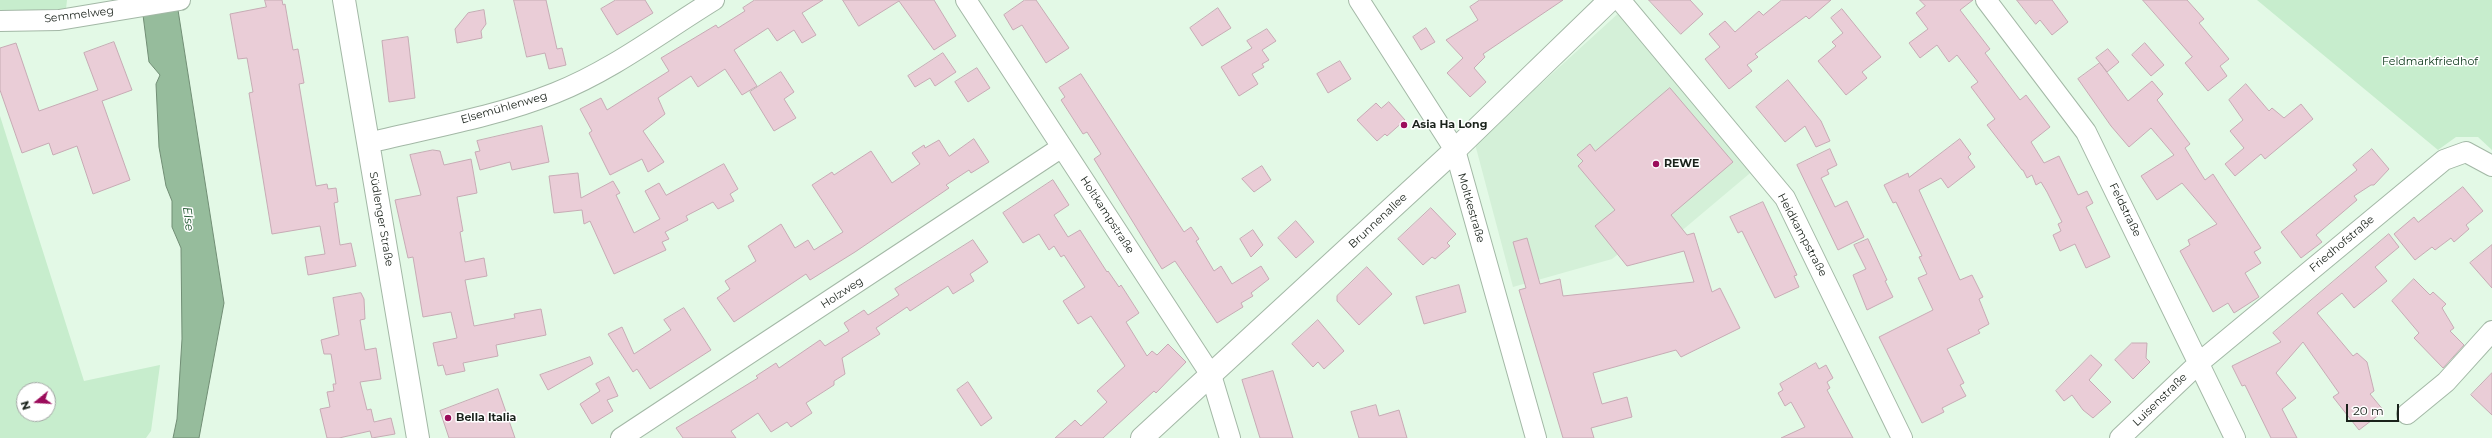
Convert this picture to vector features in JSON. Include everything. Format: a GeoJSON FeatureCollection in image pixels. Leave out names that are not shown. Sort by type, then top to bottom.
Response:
{"type":"FeatureCollection","features":[{"type":"Feature","properties":{"kind":"street","name":"Semmelweg"},"geometry":{"type":"LineString","coordinates":[[0,21],[59,20],[180,0]]}},
{"type":"Feature","properties":{"kind":"street","name":"Südlenger Straße"},"geometry":{"type":"LineString","coordinates":[[344,0],[418,438]]}},
{"type":"Feature","properties":{"kind":"street","name":"Elsemühlenweg"},"geometry":{"type":"LineString","coordinates":[[368,143],[528,103],[556,93],[607,67],[714,0]]}},
{"type":"Feature","properties":{"kind":"street","name":"Holtkampstraße"},"geometry":{"type":"LineString","coordinates":[[966,0],[1211,375],[1230,438]]}},
{"type":"Feature","properties":{"kind":"street","name":"Moltkestraße"},"geometry":{"type":"LineString","coordinates":[[1359,0],[1455,150],[1536,438]]}},
{"type":"Feature","properties":{"kind":"street","name":"Brunnenallee"},"geometry":{"type":"LineString","coordinates":[[1142,438],[1455,150],[1610,0]]}},
{"type":"Feature","properties":{"kind":"street","name":"Heidkampstraße"},"geometry":{"type":"LineString","coordinates":[[1620,0],[1785,198],[1902,438]]}},
{"type":"Feature","properties":{"kind":"street","name":"Feldstraße"},"geometry":{"type":"LineString","coordinates":[[1986,0],[2086,132],[2200,362],[2235,438]]}},
{"type":"Feature","properties":{"kind":"street","name":"Holzweg"},"geometry":{"type":"LineString","coordinates":[[621,438],[1062,147]]}},
{"type":"Feature","properties":{"kind":"street","name":"Friedhofstraße"},"geometry":{"type":"LineString","coordinates":[[2200,362],[2444,160],[2466,152],[2492,166]]}},
{"type":"Feature","properties":{"kind":"street"},"geometry":{"type":"LineString","coordinates":[[2407,414],[2446,382],[2492,331]]}},
{"type":"Feature","properties":{"kind":"street","name":"Luisenstraße"},"geometry":{"type":"LineString","coordinates":[[2120,438],[2200,362]]}},
{"type":"Feature","properties":{"kind":"shaded area"},"geometry":{"type":"Polygon","coordinates":[[[1622,10],[1755,169],[1679,233],[1622,251],[1612,259],[1513,287],[1475,144],[1622,10]]]}},
{"type":"Feature","properties":{"kind":"green space"},"geometry":{"type":"Polygon","coordinates":[[[0,0],[67,0],[66,9],[0,11],[0,0]]]}},
{"type":"Feature","properties":{"kind":"green space","name":"Feldmarkfriedhof"},"geometry":{"type":"Polygon","coordinates":[[[2257,0],[2492,0],[2492,150],[2478,137],[2456,137],[2438,150],[2257,0]]]}},
{"type":"Feature","properties":{"kind":"green space"},"geometry":{"type":"Polygon","coordinates":[[[0,116],[84,381],[160,365],[151,431],[146,438],[0,438],[0,116]]]}},
{"type":"Feature","properties":{"kind":"water","name":"Else"},"geometry":{"type":"Polygon","coordinates":[[[178,10],[224,303],[199,438],[173,438],[177,419],[182,339],[181,248],[172,227],[172,201],[166,186],[159,147],[156,84],[160,75],[149,62],[143,15],[178,10]]]}},
{"type":"Feature","properties":{"kind":"building"},"geometry":{"type":"Polygon","coordinates":[[[265,0],[282,0],[283,5],[285,4],[293,50],[298,49],[304,83],[299,84],[316,186],[327,184],[328,189],[336,188],[338,202],[334,203],[340,245],[351,243],[356,266],[308,275],[305,257],[325,254],[320,226],[272,234],[249,93],[253,92],[247,58],[238,59],[230,14],[266,7],[265,0]]]}},
{"type":"Feature","properties":{"kind":"building"},"geometry":{"type":"Polygon","coordinates":[[[514,0],[546,0],[557,49],[562,48],[566,65],[549,69],[545,53],[527,57],[514,0]]]}},
{"type":"Feature","properties":{"kind":"building"},"geometry":{"type":"Polygon","coordinates":[[[616,0],[645,0],[653,13],[617,35],[601,9],[616,0]]]}},
{"type":"Feature","properties":{"kind":"building"},"geometry":{"type":"Polygon","coordinates":[[[755,0],[823,0],[802,13],[816,35],[802,43],[794,30],[777,41],[768,28],[734,50],[757,86],[742,95],[725,69],[698,87],[691,76],[658,98],[665,114],[643,131],[664,162],[648,172],[642,159],[610,175],[589,133],[592,131],[580,109],[601,98],[607,110],[669,71],[661,58],[716,25],[718,28],[745,11],[743,8],[755,0]]]}},
{"type":"Feature","properties":{"kind":"building"},"geometry":{"type":"Polygon","coordinates":[[[843,0],[934,0],[956,36],[934,50],[899,1],[859,26],[843,0]]]}},
{"type":"Feature","properties":{"kind":"building"},"geometry":{"type":"Polygon","coordinates":[[[1025,0],[1036,0],[1069,48],[1046,63],[1022,25],[1013,30],[1004,15],[1025,0]]]}},
{"type":"Feature","properties":{"kind":"building"},"geometry":{"type":"Polygon","coordinates":[[[1480,0],[1563,0],[1483,54],[1485,57],[1474,68],[1486,82],[1470,97],[1447,73],[1463,58],[1446,40],[1478,20],[1470,7],[1480,0]]]}},
{"type":"Feature","properties":{"kind":"building"},"geometry":{"type":"Polygon","coordinates":[[[1649,0],[1690,0],[1703,14],[1681,34],[1649,0]]]}},
{"type":"Feature","properties":{"kind":"building"},"geometry":{"type":"Polygon","coordinates":[[[1782,0],[1831,0],[1809,19],[1806,16],[1755,54],[1758,57],[1747,65],[1752,71],[1729,89],[1705,59],[1720,47],[1709,34],[1725,21],[1735,32],[1759,11],[1763,15],[1782,0]]]}},
{"type":"Feature","properties":{"kind":"building"},"geometry":{"type":"Polygon","coordinates":[[[1920,0],[1973,0],[1960,10],[1990,49],[1985,53],[2020,100],[2026,95],[2050,127],[2031,142],[2044,163],[2059,156],[2078,195],[2087,191],[2093,203],[2086,207],[2110,257],[2086,268],[2075,244],[2060,251],[2053,235],[2061,231],[2058,224],[2062,222],[2041,182],[2036,185],[2032,175],[2027,178],[2023,170],[1987,125],[1995,119],[1971,87],[1978,82],[1957,55],[1949,62],[1937,45],[1920,58],[1909,43],[1928,29],[1916,13],[1925,6],[1920,0]]]}},
{"type":"Feature","properties":{"kind":"building"},"geometry":{"type":"Polygon","coordinates":[[[2017,0],[2052,0],[2068,22],[2052,35],[2040,20],[2036,24],[2017,0]]]}},
{"type":"Feature","properties":{"kind":"building"},"geometry":{"type":"Polygon","coordinates":[[[2143,0],[2187,0],[2204,19],[2199,23],[2229,59],[2220,66],[2227,76],[2208,91],[2185,63],[2192,57],[2143,0]]]}},
{"type":"Feature","properties":{"kind":"building"},"geometry":{"type":"Polygon","coordinates":[[[1218,8],[1231,28],[1202,46],[1190,28],[1218,8]]]}},
{"type":"Feature","properties":{"kind":"building"},"geometry":{"type":"Polygon","coordinates":[[[1842,9],[1881,57],[1862,72],[1867,78],[1846,95],[1818,61],[1836,46],[1832,42],[1843,33],[1831,18],[1842,9]]]}},
{"type":"Feature","properties":{"kind":"building"},"geometry":{"type":"Polygon","coordinates":[[[484,10],[486,24],[481,31],[482,38],[457,43],[455,29],[468,13],[484,10]]]}},
{"type":"Feature","properties":{"kind":"building"},"geometry":{"type":"Polygon","coordinates":[[[1426,28],[1435,42],[1421,50],[1413,37],[1426,28]]]}},
{"type":"Feature","properties":{"kind":"building"},"geometry":{"type":"Polygon","coordinates":[[[1267,29],[1276,41],[1262,50],[1269,60],[1262,64],[1264,67],[1252,74],[1258,84],[1239,96],[1221,67],[1252,48],[1247,41],[1267,29]]]}},
{"type":"Feature","properties":{"kind":"building"},"geometry":{"type":"Polygon","coordinates":[[[408,37],[415,98],[389,102],[382,41],[408,37]]]}},
{"type":"Feature","properties":{"kind":"building"},"geometry":{"type":"Polygon","coordinates":[[[114,42],[132,90],[102,101],[130,180],[93,194],[77,146],[53,155],[49,143],[22,153],[0,90],[0,48],[16,43],[39,111],[98,90],[84,53],[114,42]]]}},
{"type":"Feature","properties":{"kind":"building"},"geometry":{"type":"Polygon","coordinates":[[[2145,43],[2164,65],[2151,76],[2132,55],[2145,43]]]}},
{"type":"Feature","properties":{"kind":"building"},"geometry":{"type":"Polygon","coordinates":[[[2108,49],[2119,62],[2107,72],[2096,58],[2108,49]]]}},
{"type":"Feature","properties":{"kind":"building"},"geometry":{"type":"Polygon","coordinates":[[[943,53],[956,72],[935,86],[930,78],[915,87],[908,76],[943,53]]]}},
{"type":"Feature","properties":{"kind":"building"},"geometry":{"type":"Polygon","coordinates":[[[1340,61],[1351,79],[1328,93],[1317,74],[1340,61]]]}},
{"type":"Feature","properties":{"kind":"building"},"geometry":{"type":"Polygon","coordinates":[[[2100,63],[2128,101],[2152,81],[2163,94],[2157,100],[2190,144],[2185,148],[2205,180],[2213,174],[2261,248],[2254,252],[2261,263],[2245,273],[2259,297],[2234,313],[2228,303],[2213,312],[2180,251],[2190,245],[2188,240],[2217,224],[2182,183],[2157,200],[2141,176],[2174,155],[2151,128],[2129,147],[2111,126],[2078,79],[2100,63]]]}},
{"type":"Feature","properties":{"kind":"building"},"geometry":{"type":"Polygon","coordinates":[[[977,68],[990,88],[968,102],[955,82],[977,68]]]}},
{"type":"Feature","properties":{"kind":"building"},"geometry":{"type":"Polygon","coordinates":[[[781,72],[794,92],[784,99],[796,118],[774,131],[750,92],[781,72]]]}},
{"type":"Feature","properties":{"kind":"building"},"geometry":{"type":"Polygon","coordinates":[[[1081,74],[1184,232],[1191,227],[1199,239],[1196,241],[1214,271],[1221,266],[1232,284],[1261,266],[1269,279],[1251,293],[1253,296],[1241,303],[1243,307],[1217,323],[1175,261],[1162,269],[1094,159],[1101,154],[1087,132],[1083,134],[1061,100],[1065,97],[1059,88],[1081,74]]]}},
{"type":"Feature","properties":{"kind":"building"},"geometry":{"type":"Polygon","coordinates":[[[1788,80],[1821,121],[1830,141],[1816,147],[1805,126],[1785,142],[1756,107],[1788,80]]]}},
{"type":"Feature","properties":{"kind":"building"},"geometry":{"type":"Polygon","coordinates":[[[2246,84],[2269,111],[2272,108],[2284,118],[2301,104],[2313,119],[2265,159],[2261,154],[2235,176],[2225,164],[2244,148],[2230,131],[2243,120],[2229,100],[2246,84]]]}},
{"type":"Feature","properties":{"kind":"building"},"geometry":{"type":"Polygon","coordinates":[[[1670,88],[1733,162],[1671,215],[1687,235],[1694,233],[1712,292],[1720,288],[1740,328],[1681,357],[1676,350],[1593,373],[1602,404],[1627,397],[1632,417],[1591,428],[1594,438],[1563,438],[1519,290],[1526,288],[1513,242],[1527,238],[1540,284],[1560,279],[1563,296],[1694,282],[1684,251],[1627,266],[1595,226],[1615,210],[1578,166],[1583,161],[1577,155],[1590,144],[1595,151],[1670,88]]]}},
{"type":"Feature","properties":{"kind":"building"},"geometry":{"type":"Polygon","coordinates":[[[1389,102],[1405,120],[1387,136],[1385,134],[1377,141],[1357,120],[1376,103],[1381,108],[1389,102]]]}},
{"type":"Feature","properties":{"kind":"building"},"geometry":{"type":"Polygon","coordinates":[[[542,126],[549,162],[512,170],[510,162],[480,170],[475,152],[480,151],[477,141],[542,126]]]}},
{"type":"Feature","properties":{"kind":"building"},"geometry":{"type":"Polygon","coordinates":[[[974,139],[989,162],[971,173],[969,170],[946,185],[949,188],[855,252],[810,280],[806,274],[734,322],[717,298],[730,289],[725,281],[756,261],[748,246],[781,224],[795,248],[808,240],[814,250],[843,232],[812,185],[832,172],[834,175],[871,151],[892,183],[920,164],[912,153],[924,145],[925,148],[939,140],[949,156],[974,139]]]}},
{"type":"Feature","properties":{"kind":"building"},"geometry":{"type":"Polygon","coordinates":[[[1960,139],[1971,154],[1968,157],[1975,167],[1948,188],[1941,178],[1919,190],[1960,280],[1972,275],[1983,297],[1979,299],[1989,324],[1978,330],[1980,333],[1947,349],[1964,383],[1960,385],[1966,396],[1942,408],[1944,412],[1922,423],[1879,337],[1933,310],[1918,278],[1927,274],[1919,257],[1922,256],[1896,202],[1893,203],[1884,185],[1908,173],[1909,177],[1960,139]]]}},
{"type":"Feature","properties":{"kind":"building"},"geometry":{"type":"Polygon","coordinates":[[[1830,149],[1837,165],[1827,170],[1829,174],[1821,178],[1835,207],[1847,201],[1864,237],[1838,250],[1797,165],[1830,149]]]}},
{"type":"Feature","properties":{"kind":"building"},"geometry":{"type":"Polygon","coordinates":[[[2372,149],[2389,169],[2374,185],[2371,185],[2354,196],[2357,200],[2316,235],[2322,242],[2301,258],[2281,232],[2357,170],[2353,165],[2372,149]]]}},
{"type":"Feature","properties":{"kind":"building"},"geometry":{"type":"Polygon","coordinates":[[[433,150],[440,151],[444,165],[471,159],[477,193],[457,197],[463,231],[460,232],[465,262],[484,258],[487,276],[465,280],[474,326],[515,318],[514,314],[541,309],[546,335],[496,345],[498,356],[463,363],[465,371],[446,375],[443,365],[438,366],[433,343],[457,338],[451,312],[423,317],[413,257],[408,258],[395,200],[421,195],[410,155],[433,150]]]}},
{"type":"Feature","properties":{"kind":"building"},"geometry":{"type":"Polygon","coordinates":[[[724,164],[738,189],[730,194],[734,201],[718,209],[713,202],[686,216],[688,220],[665,232],[669,239],[662,242],[666,250],[614,274],[590,221],[584,224],[582,210],[554,213],[549,176],[578,173],[581,198],[613,181],[620,193],[616,195],[634,233],[660,219],[645,191],[659,183],[666,195],[724,164]]]}},
{"type":"Feature","properties":{"kind":"building"},"geometry":{"type":"Polygon","coordinates":[[[1262,166],[1271,180],[1254,192],[1242,179],[1262,166]]]}},
{"type":"Feature","properties":{"kind":"building"},"geometry":{"type":"Polygon","coordinates":[[[1053,180],[1069,205],[1054,215],[1068,237],[1080,230],[1107,272],[1108,271],[1119,287],[1121,285],[1139,313],[1126,322],[1147,356],[1152,351],[1157,355],[1168,344],[1186,362],[1156,393],[1154,391],[1103,438],[1055,438],[1075,420],[1081,426],[1107,402],[1097,391],[1125,366],[1091,316],[1078,324],[1063,301],[1085,287],[1064,255],[1061,257],[1054,246],[1049,250],[1039,234],[1023,243],[1003,213],[1053,180]]]}},
{"type":"Feature","properties":{"kind":"building"},"geometry":{"type":"Polygon","coordinates":[[[2463,187],[2483,211],[2466,225],[2469,229],[2454,242],[2451,238],[2435,250],[2432,247],[2415,260],[2394,234],[2414,217],[2418,222],[2463,187]]]}},
{"type":"Feature","properties":{"kind":"building"},"geometry":{"type":"Polygon","coordinates":[[[1763,202],[1797,275],[1794,276],[1799,287],[1775,298],[1742,231],[1738,233],[1730,217],[1763,202]]]}},
{"type":"Feature","properties":{"kind":"building"},"geometry":{"type":"Polygon","coordinates":[[[1431,208],[1456,234],[1447,243],[1450,246],[1435,259],[1432,257],[1423,265],[1398,239],[1431,208]]]}},
{"type":"Feature","properties":{"kind":"building"},"geometry":{"type":"Polygon","coordinates":[[[1296,221],[1314,242],[1296,258],[1278,238],[1296,221]]]}},
{"type":"Feature","properties":{"kind":"building"},"geometry":{"type":"Polygon","coordinates":[[[1253,230],[1263,245],[1251,257],[1240,239],[1253,230]]]}},
{"type":"Feature","properties":{"kind":"building"},"geometry":{"type":"Polygon","coordinates":[[[2389,234],[2399,247],[2375,267],[2387,281],[2354,308],[2342,293],[2317,313],[2353,356],[2357,353],[2367,362],[2374,391],[2370,394],[2384,411],[2359,430],[2333,397],[2339,393],[2303,342],[2276,373],[2296,398],[2282,409],[2297,438],[2271,438],[2245,385],[2242,386],[2232,366],[2281,342],[2273,333],[2389,234]]]}},
{"type":"Feature","properties":{"kind":"building"},"geometry":{"type":"Polygon","coordinates":[[[1868,239],[1887,280],[1885,281],[1893,297],[1867,310],[1853,275],[1866,269],[1854,245],[1868,239]]]}},
{"type":"Feature","properties":{"kind":"building"},"geometry":{"type":"Polygon","coordinates":[[[973,240],[988,262],[970,274],[974,281],[953,294],[948,286],[910,311],[907,307],[876,328],[880,334],[842,358],[845,374],[834,381],[834,385],[806,403],[812,413],[791,427],[787,422],[771,432],[758,413],[731,431],[736,438],[683,438],[676,428],[758,378],[756,376],[776,363],[779,368],[820,340],[825,346],[849,331],[844,323],[864,310],[868,315],[899,295],[895,289],[973,240]]]}},
{"type":"Feature","properties":{"kind":"building"},"geometry":{"type":"Polygon","coordinates":[[[2492,245],[2492,288],[2470,263],[2492,245]]]}},
{"type":"Feature","properties":{"kind":"building"},"geometry":{"type":"Polygon","coordinates":[[[1367,267],[1392,294],[1359,325],[1337,301],[1337,296],[1367,267]]]}},
{"type":"Feature","properties":{"kind":"building"},"geometry":{"type":"Polygon","coordinates":[[[2414,279],[2430,295],[2433,292],[2446,304],[2442,308],[2454,328],[2450,331],[2464,345],[2443,368],[2414,338],[2419,333],[2392,301],[2414,279]]]}},
{"type":"Feature","properties":{"kind":"building"},"geometry":{"type":"Polygon","coordinates":[[[1459,285],[1466,312],[1424,324],[1416,297],[1459,285]]]}},
{"type":"Feature","properties":{"kind":"building"},"geometry":{"type":"Polygon","coordinates":[[[361,293],[364,299],[365,319],[360,320],[365,350],[376,348],[381,379],[360,382],[367,410],[371,409],[374,422],[391,418],[395,434],[372,438],[370,431],[339,438],[327,438],[320,409],[330,407],[327,392],[334,391],[333,384],[336,384],[331,354],[324,354],[321,340],[339,335],[333,298],[361,293]]]}},
{"type":"Feature","properties":{"kind":"building"},"geometry":{"type":"Polygon","coordinates":[[[684,308],[711,350],[650,389],[637,369],[633,372],[608,334],[622,327],[634,354],[671,330],[664,320],[684,308]]]}},
{"type":"Feature","properties":{"kind":"building"},"geometry":{"type":"Polygon","coordinates":[[[1318,320],[1344,351],[1324,369],[1318,362],[1313,367],[1292,344],[1318,320]]]}},
{"type":"Feature","properties":{"kind":"building"},"geometry":{"type":"Polygon","coordinates":[[[2132,343],[2147,343],[2146,358],[2150,362],[2133,379],[2115,360],[2132,343]]]}},
{"type":"Feature","properties":{"kind":"building"},"geometry":{"type":"Polygon","coordinates":[[[2091,355],[2102,365],[2089,380],[2111,402],[2093,418],[2083,410],[2072,395],[2064,401],[2056,391],[2091,355]]]}},
{"type":"Feature","properties":{"kind":"building"},"geometry":{"type":"Polygon","coordinates":[[[590,357],[593,364],[548,390],[540,375],[590,357]]]}},
{"type":"Feature","properties":{"kind":"building"},"geometry":{"type":"Polygon","coordinates":[[[1816,363],[1819,369],[1826,365],[1833,378],[1827,382],[1830,388],[1827,390],[1853,438],[1781,438],[1805,427],[1791,402],[1785,406],[1778,393],[1783,390],[1780,384],[1816,363]]]}},
{"type":"Feature","properties":{"kind":"building"},"geometry":{"type":"Polygon","coordinates":[[[1273,371],[1293,438],[1260,438],[1242,380],[1273,371]]]}},
{"type":"Feature","properties":{"kind":"building"},"geometry":{"type":"Polygon","coordinates":[[[2492,373],[2492,415],[2471,395],[2492,373]]]}},
{"type":"Feature","properties":{"kind":"building"},"geometry":{"type":"Polygon","coordinates":[[[609,377],[618,396],[607,400],[613,411],[592,424],[580,404],[600,391],[596,384],[609,377]]]}},
{"type":"Feature","properties":{"kind":"building"},"geometry":{"type":"Polygon","coordinates":[[[968,382],[992,418],[981,426],[957,390],[968,382]]]}},
{"type":"Feature","properties":{"kind":"building"},"geometry":{"type":"Polygon","coordinates":[[[498,389],[515,438],[449,438],[440,411],[498,389]]]}},
{"type":"Feature","properties":{"kind":"building"},"geometry":{"type":"Polygon","coordinates":[[[1376,405],[1379,416],[1399,410],[1407,438],[1359,438],[1351,412],[1376,405]]]}},
{"type":"Feature","properties":{"kind":"place","name":"Asia Ha Long"},"geometry":{"type":"Point","coordinates":[1404,125]}},
{"type":"Feature","properties":{"kind":"place","name":"REWE"},"geometry":{"type":"Point","coordinates":[1656,164]}},
{"type":"Feature","properties":{"kind":"place","name":"Bella Italia"},"geometry":{"type":"Point","coordinates":[448,418]}}]}
